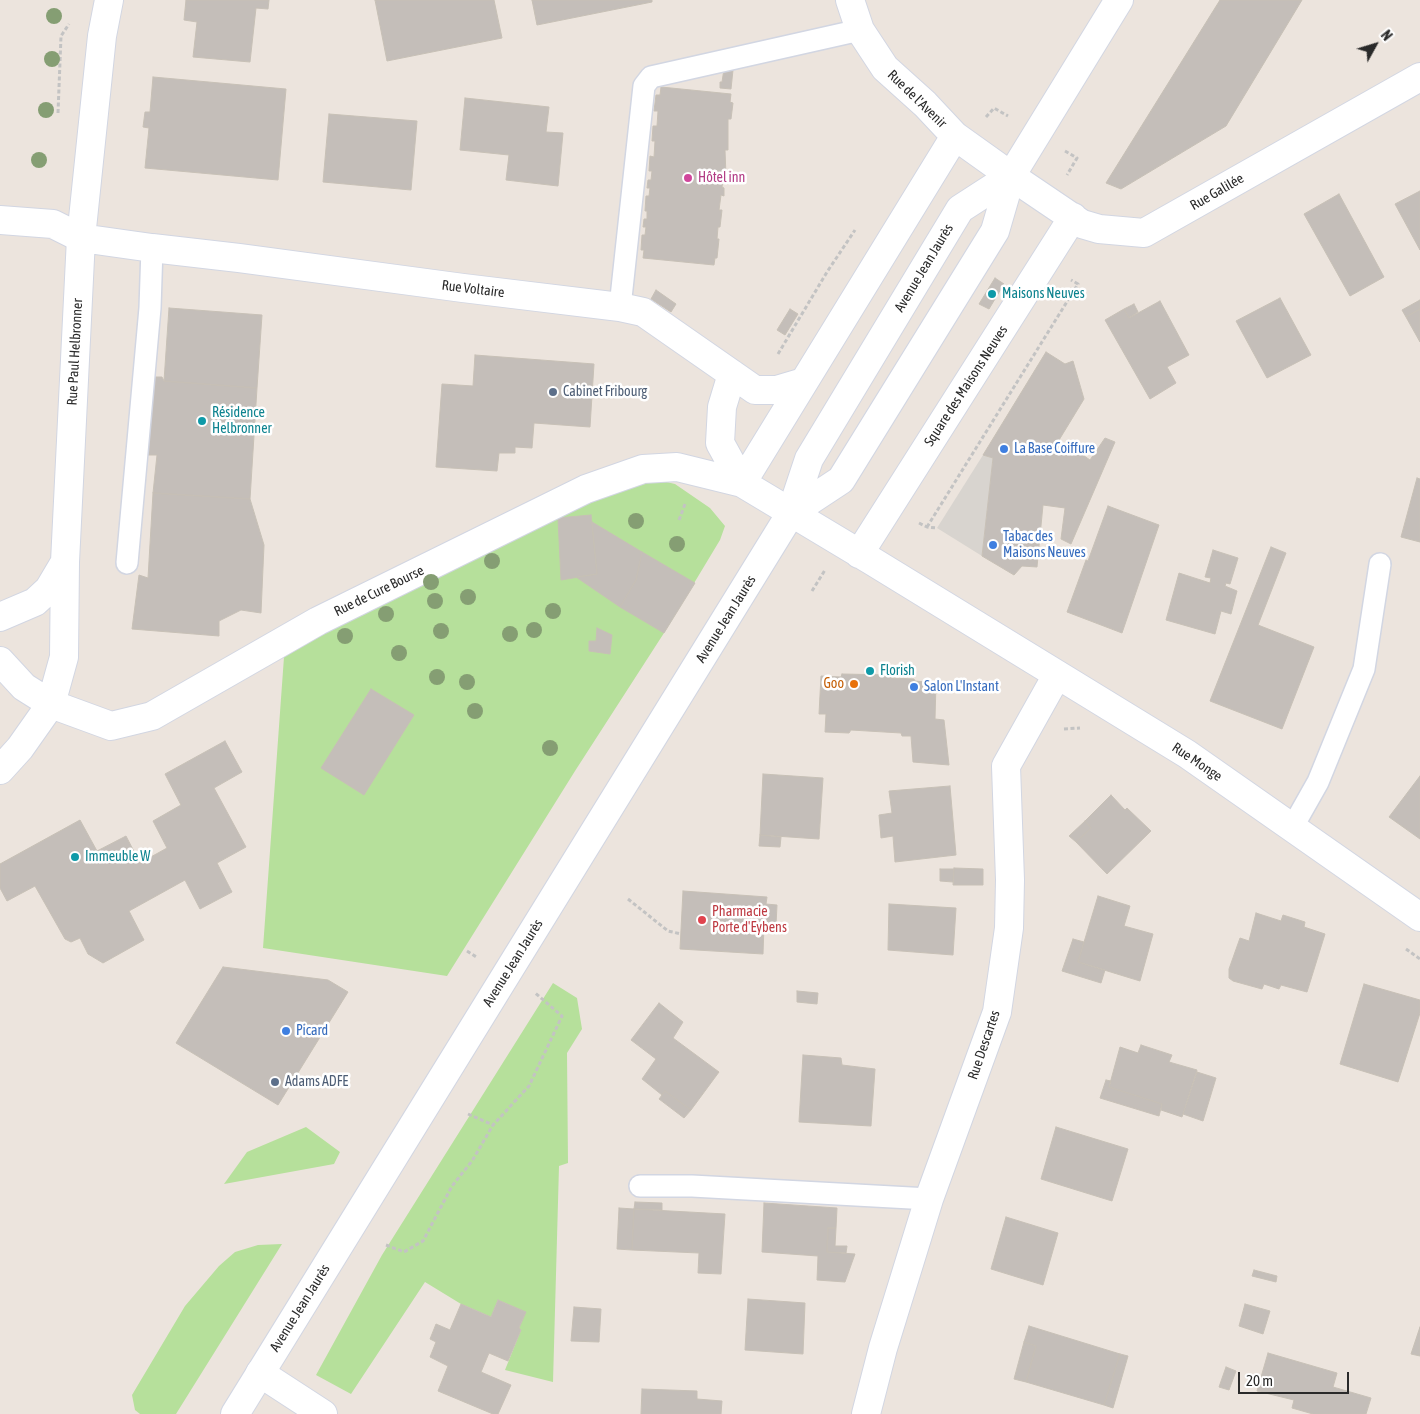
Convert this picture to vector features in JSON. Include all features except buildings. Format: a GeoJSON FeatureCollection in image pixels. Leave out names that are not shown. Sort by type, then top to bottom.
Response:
{"type":"FeatureCollection","features":[{"type":"Feature","properties":{"kind":"street","name":"Rue Paul Helbronner"},"geometry":{"type":"LineString","coordinates":[[51,704],[64,657],[65,562],[81,238],[102,36],[109,0]]}},
{"type":"Feature","properties":{"kind":"street","name":"Rue de l'Avenir"},"geometry":{"type":"LineString","coordinates":[[850,0],[860,30],[885,68],[925,104],[955,136],[1011,176]]}},
{"type":"Feature","properties":{"kind":"street","name":"Avenue Jean Jaurès"},"geometry":{"type":"LineString","coordinates":[[791,513],[841,480],[995,231],[1011,176],[1119,0]]}},
{"type":"Feature","properties":{"kind":"street","name":"Rue Galilée"},"geometry":{"type":"LineString","coordinates":[[1011,176],[1082,224],[1099,229],[1144,234],[1420,77]]}},
{"type":"Feature","properties":{"kind":"street"},"geometry":{"type":"LineString","coordinates":[[804,382],[777,390],[755,390],[732,374],[722,407],[720,443],[742,483],[804,382],[955,136]]}},
{"type":"Feature","properties":{"kind":"street","name":"Avenue Jean Jaurès"},"geometry":{"type":"LineString","coordinates":[[235,1414],[791,513],[809,459],[960,209],[1011,176]]}},
{"type":"Feature","properties":{"kind":"street","name":"Square des Maisons Neuves"},"geometry":{"type":"LineString","coordinates":[[859,554],[1073,217]]}},
{"type":"Feature","properties":{"kind":"street","name":"Rue Voltaire"},"geometry":{"type":"LineString","coordinates":[[0,220],[53,224],[81,238],[152,248],[620,307],[643,312],[732,374]]}},
{"type":"Feature","properties":{"kind":"street","name":"Rue de Cure Bourse"},"geometry":{"type":"LineString","coordinates":[[0,661],[24,687],[51,704],[111,726],[152,716],[318,621],[586,489],[643,468],[677,467],[698,474],[742,483],[791,513]]}},
{"type":"Feature","properties":{"kind":"street"},"geometry":{"type":"LineString","coordinates":[[791,513],[859,554]]}},
{"type":"Feature","properties":{"kind":"street","name":"Rue Monge"},"geometry":{"type":"LineString","coordinates":[[859,554],[1187,754],[1420,917]]}},
{"type":"Feature","properties":{"kind":"street"},"geometry":{"type":"LineString","coordinates":[[0,617],[35,602],[49,589],[65,562]]}},
{"type":"Feature","properties":{"kind":"street","name":"Rue Descartes"},"geometry":{"type":"LineString","coordinates":[[866,1414],[883,1348],[930,1199],[997,1012],[1009,928],[1010,880],[1006,766],[1057,675]]}},
{"type":"Feature","properties":{"kind":"street"},"geometry":{"type":"LineString","coordinates":[[0,770],[20,748],[51,704]]}},
{"type":"Feature","properties":{"kind":"street"},"geometry":{"type":"LineString","coordinates":[[260,1373],[323,1414]]}},
{"type":"Feature","properties":{"kind":"lane"},"geometry":{"type":"LineString","coordinates":[[620,307],[644,86],[652,77],[860,30]]}},
{"type":"Feature","properties":{"kind":"lane"},"geometry":{"type":"LineString","coordinates":[[127,563],[150,308],[152,248]]}},
{"type":"Feature","properties":{"kind":"lane"},"geometry":{"type":"LineString","coordinates":[[1292,828],[1318,782],[1364,669],[1380,564]]}},
{"type":"Feature","properties":{"kind":"lane"},"geometry":{"type":"LineString","coordinates":[[640,1186],[692,1186],[930,1199]]}},
{"type":"Feature","properties":{"kind":"path"},"geometry":{"type":"LineString","coordinates":[[755,390],[859,224]]}},
{"type":"Feature","properties":{"kind":"path"},"geometry":{"type":"LineString","coordinates":[[927,527],[1078,284]]}},
{"type":"Feature","properties":{"kind":"path"},"geometry":{"type":"LineString","coordinates":[[679,520],[698,474]]}},
{"type":"Feature","properties":{"kind":"path"},"geometry":{"type":"LineString","coordinates":[[628,899],[668,931],[681,934]]}},
{"type":"Feature","properties":{"kind":"path"},"geometry":{"type":"LineString","coordinates":[[386,1245],[404,1252],[423,1241],[452,1186],[472,1161],[493,1125],[529,1086],[562,1016],[534,992],[467,951]]}},
{"type":"Feature","properties":{"kind":"path"},"geometry":{"type":"LineString","coordinates":[[468,1114],[493,1125]]}},
{"type":"Feature","properties":{"kind":"green space"},"geometry":{"type":"Polygon","coordinates":[[[658,480],[675,484],[710,508],[725,526],[720,540],[664,633],[447,976],[263,948],[284,657],[399,590],[473,552],[630,485],[658,480]]]}},
{"type":"Feature","properties":{"kind":"green space"},"geometry":{"type":"Polygon","coordinates":[[[553,983],[577,998],[582,1029],[567,1053],[568,1163],[559,1166],[553,1382],[505,1370],[521,1330],[519,1328],[525,1312],[498,1300],[491,1317],[461,1304],[425,1282],[351,1394],[316,1375],[382,1255],[553,983]]]}},
{"type":"Feature","properties":{"kind":"green space"},"geometry":{"type":"Polygon","coordinates":[[[306,1127],[340,1152],[334,1164],[224,1184],[247,1152],[306,1127]]]}},
{"type":"Feature","properties":{"kind":"green space"},"geometry":{"type":"Polygon","coordinates":[[[282,1244],[176,1414],[140,1414],[135,1410],[132,1395],[185,1306],[219,1266],[235,1252],[258,1245],[282,1244]]]}},
{"type":"Feature","properties":{"kind":"shaded area"},"geometry":{"type":"Polygon","coordinates":[[[983,455],[993,458],[982,556],[937,528],[983,455]]]}},
{"type":"Feature","properties":{"kind":"place","name":"Hôtel inn"},"geometry":{"type":"Point","coordinates":[688,178]}},
{"type":"Feature","properties":{"kind":"place","name":"Maisons Neuves"},"geometry":{"type":"Point","coordinates":[992,294]}},
{"type":"Feature","properties":{"kind":"place","name":"Cabinet Fribourg"},"geometry":{"type":"Point","coordinates":[553,392]}},
{"type":"Feature","properties":{"kind":"place","name":"Résidence Helbronner"},"geometry":{"type":"Point","coordinates":[202,421]}},
{"type":"Feature","properties":{"kind":"place","name":"La Base Coiffure"},"geometry":{"type":"Point","coordinates":[1004,449]}},
{"type":"Feature","properties":{"kind":"place","name":"Tabac des Maisons Neuves"},"geometry":{"type":"Point","coordinates":[993,545]}},
{"type":"Feature","properties":{"kind":"place","name":"Florish"},"geometry":{"type":"Point","coordinates":[870,671]}},
{"type":"Feature","properties":{"kind":"place","name":"Goo"},"geometry":{"type":"Point","coordinates":[854,684]}},
{"type":"Feature","properties":{"kind":"place","name":"Salon L'Instant"},"geometry":{"type":"Point","coordinates":[914,687]}},
{"type":"Feature","properties":{"kind":"place","name":"Immeuble W"},"geometry":{"type":"Point","coordinates":[75,857]}},
{"type":"Feature","properties":{"kind":"place","name":"Pharmacie Porte d'Eybens"},"geometry":{"type":"Point","coordinates":[702,920]}},
{"type":"Feature","properties":{"kind":"place","name":"Picard"},"geometry":{"type":"Point","coordinates":[286,1031]}},
{"type":"Feature","properties":{"kind":"place","name":"Adams ADFE"},"geometry":{"type":"Point","coordinates":[275,1082]}}]}
